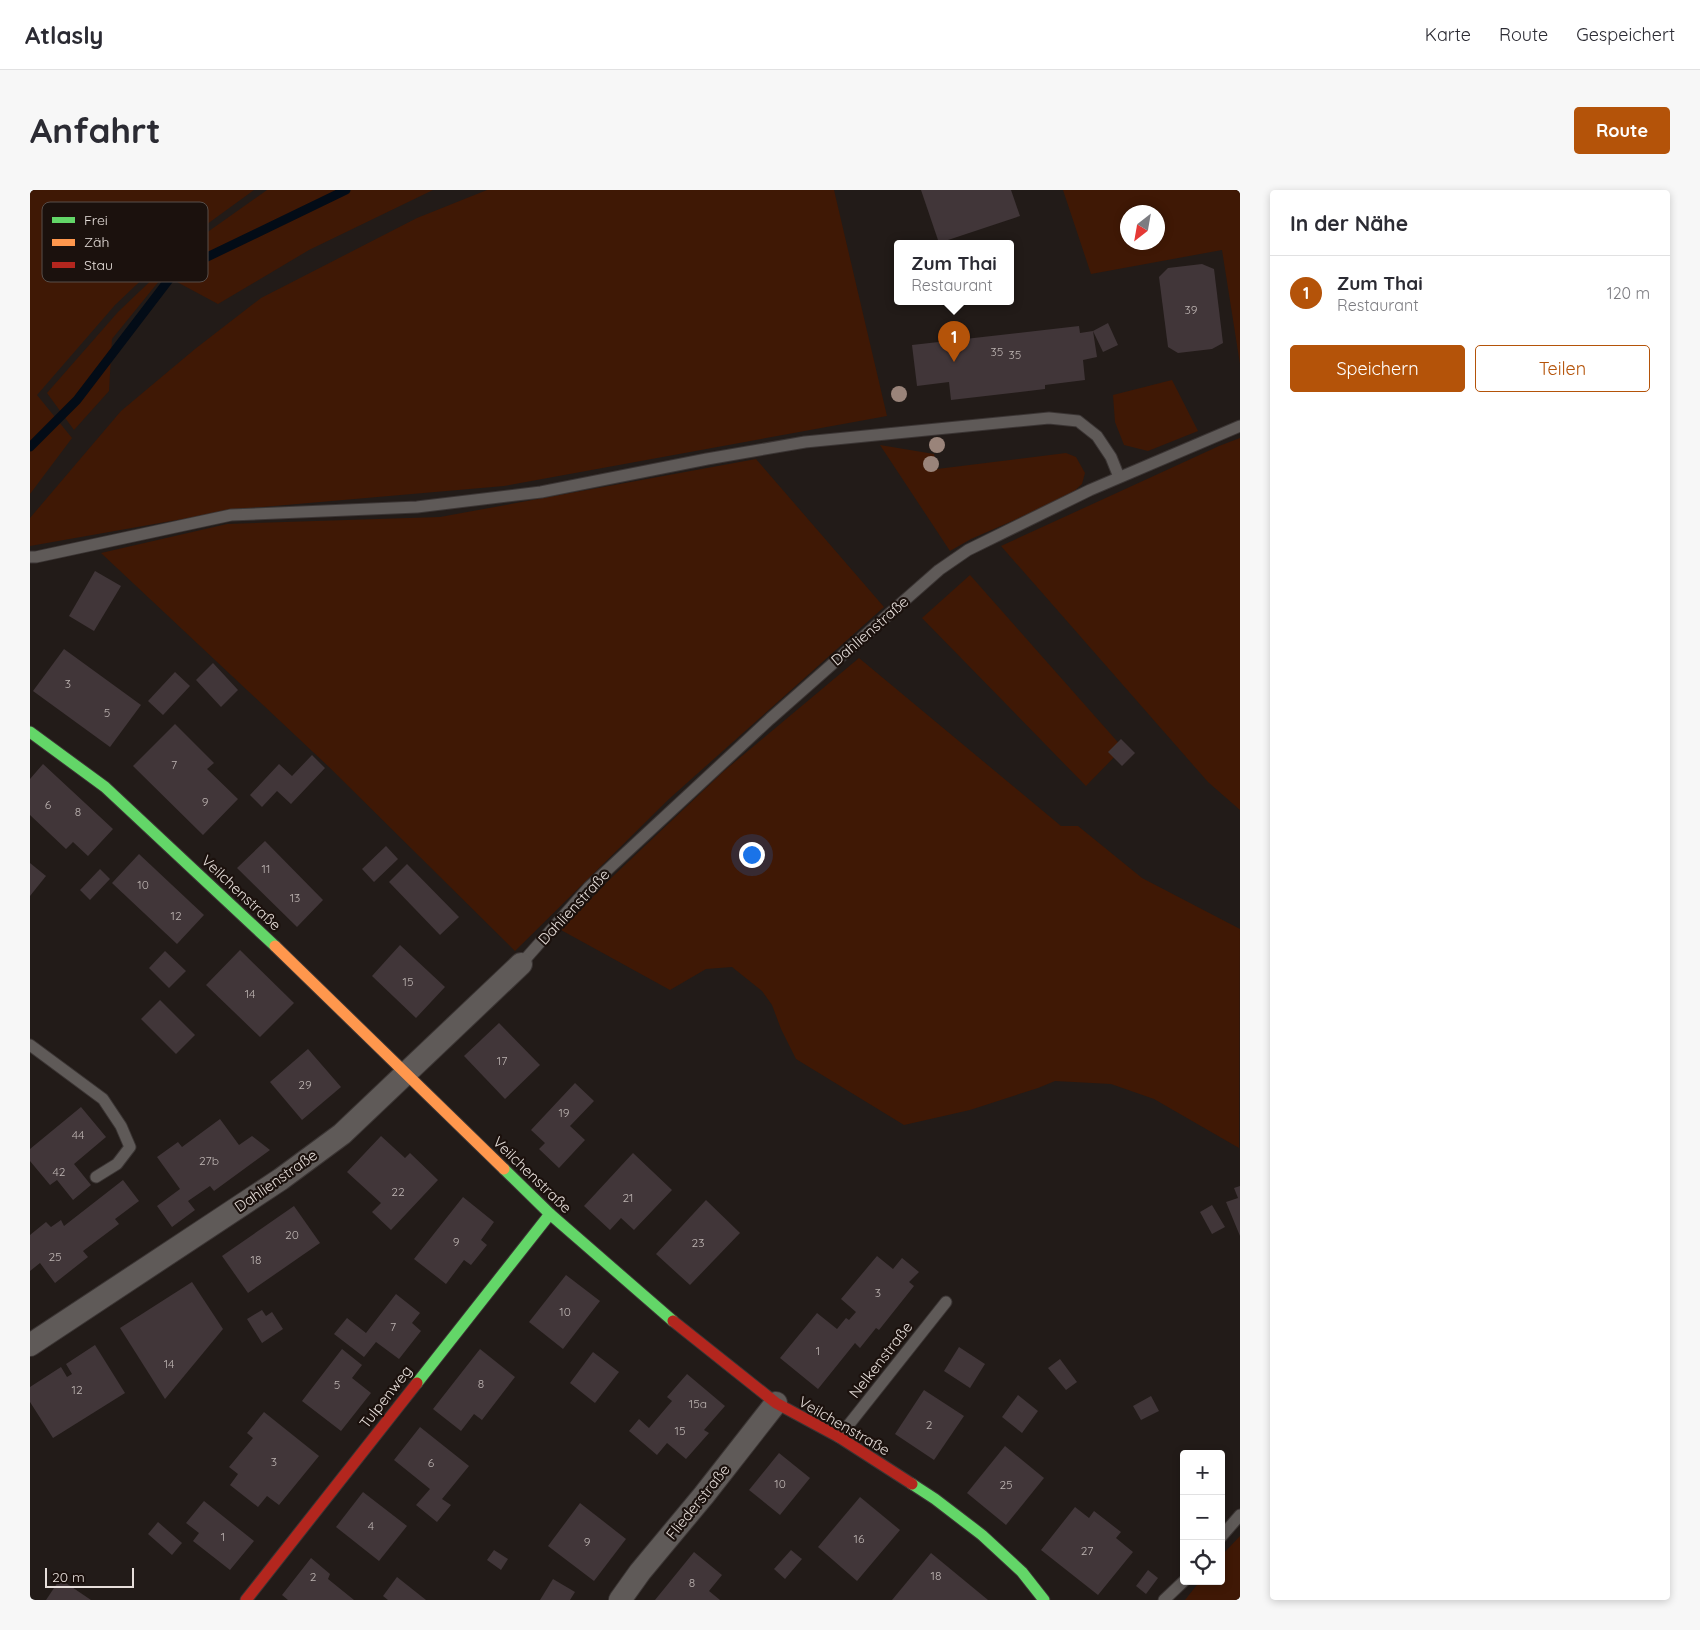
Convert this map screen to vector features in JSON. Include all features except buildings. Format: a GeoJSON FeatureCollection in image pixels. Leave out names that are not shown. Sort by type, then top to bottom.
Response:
{"type":"FeatureCollection","features":[{"type":"Feature","properties":{"kind":"street","name":"Veilchenstraße"},"geometry":{"type":"LineString","coordinates":[[30,732],[104,787],[240,912],[550,1214],[696,1340],[776,1403],[839,1437],[935,1499],[982,1535],[1022,1572],[1044,1600]]}},
{"type":"Feature","properties":{"kind":"street","name":"Dahlienstraße"},"geometry":{"type":"LineString","coordinates":[[30,1344],[281,1179],[342,1134],[521,964]]}},
{"type":"Feature","properties":{"kind":"street","name":"Tulpenweg"},"geometry":{"type":"LineString","coordinates":[[246,1600],[550,1214]]}},
{"type":"Feature","properties":{"kind":"street","name":"Fliederstraße"},"geometry":{"type":"LineString","coordinates":[[620,1600],[640,1572],[704,1496],[776,1403]]}},
{"type":"Feature","properties":{"kind":"lane"},"geometry":{"type":"LineString","coordinates":[[30,557],[232,516],[417,507],[541,492],[706,459],[805,442],[1049,418],[1078,421],[1097,436],[1111,457],[1119,477]]}},
{"type":"Feature","properties":{"kind":"lane","name":"Dahlienstraße"},"geometry":{"type":"LineString","coordinates":[[521,964],[589,888],[770,719],[939,570],[968,550],[1119,477],[1240,426]]}},
{"type":"Feature","properties":{"kind":"lane"},"geometry":{"type":"LineString","coordinates":[[30,1045],[103,1099],[121,1126],[130,1147],[117,1164],[96,1178]]}},
{"type":"Feature","properties":{"kind":"lane","name":"Nelkenstraße"},"geometry":{"type":"LineString","coordinates":[[839,1437],[946,1302]]}},
{"type":"Feature","properties":{"kind":"lane"},"geometry":{"type":"LineString","coordinates":[[1225,1532],[1240,1515]]}},
{"type":"Feature","properties":{"kind":"lane"},"geometry":{"type":"LineString","coordinates":[[1164,1600],[1180,1585]]}},
{"type":"Feature","properties":{"kind":"shaded area"},"geometry":{"type":"Polygon","coordinates":[[[30,190],[254,190],[208,223],[208,202],[42,202],[42,282],[139,282],[115,305],[37,395],[72,438],[30,494],[30,190]]]}},
{"type":"Feature","properties":{"kind":"shaded area"},"geometry":{"type":"Polygon","coordinates":[[[267,190],[433,190],[309,250],[218,304],[177,282],[208,282],[208,232],[267,190]]]}},
{"type":"Feature","properties":{"kind":"shaded area"},"geometry":{"type":"Polygon","coordinates":[[[487,190],[834,190],[887,416],[504,486],[239,509],[30,546],[30,518],[121,411],[195,349],[261,298],[417,218],[487,190]]]}},
{"type":"Feature","properties":{"kind":"shaded area"},"geometry":{"type":"Polygon","coordinates":[[[1063,190],[1240,190],[1240,364],[1222,250],[1091,274],[1063,190]]]}},
{"type":"Feature","properties":{"kind":"shaded area"},"geometry":{"type":"Polygon","coordinates":[[[149,282],[158,282],[112,339],[109,391],[74,430],[47,393],[118,312],[149,282]]]}},
{"type":"Feature","properties":{"kind":"shaded area"},"geometry":{"type":"Polygon","coordinates":[[[1172,380],[1198,431],[1148,451],[1124,445],[1115,422],[1113,395],[1172,380]]]}},
{"type":"Feature","properties":{"kind":"shaded area"},"geometry":{"type":"Polygon","coordinates":[[[1240,438],[1240,810],[1208,782],[1001,546],[1240,438]]]}},
{"type":"Feature","properties":{"kind":"shaded area"},"geometry":{"type":"Polygon","coordinates":[[[880,445],[934,454],[937,469],[1066,453],[1076,457],[1085,473],[1082,484],[1069,496],[971,539],[950,551],[880,445]]]}},
{"type":"Feature","properties":{"kind":"shaded area"},"geometry":{"type":"Polygon","coordinates":[[[756,459],[884,607],[669,799],[515,951],[329,767],[101,553],[227,524],[440,517],[756,459]]]}},
{"type":"Feature","properties":{"kind":"shaded area"},"geometry":{"type":"Polygon","coordinates":[[[970,575],[1123,748],[1086,786],[922,618],[970,575]]]}},
{"type":"Feature","properties":{"kind":"shaded area"},"geometry":{"type":"Polygon","coordinates":[[[859,658],[1061,826],[1078,826],[1142,878],[1240,929],[1239,1148],[1154,1099],[1111,1084],[1055,1081],[970,1110],[904,1125],[796,1059],[781,1029],[772,1005],[762,991],[732,967],[706,969],[670,990],[561,930],[609,880],[724,771],[859,658]]]}},
{"type":"Feature","properties":{"kind":"shaded area"},"geometry":{"type":"Polygon","coordinates":[[[1240,1536],[1240,1600],[1185,1600],[1197,1585],[1225,1585],[1225,1552],[1240,1536]]]}},
{"type":"Feature","properties":{"kind":"waterway"},"geometry":{"type":"LineString","coordinates":[[208,257],[346,190]]}},
{"type":"Feature","properties":{"kind":"waterway"},"geometry":{"type":"LineString","coordinates":[[30,447],[77,400],[167,282]]}},
{"type":"Feature","properties":{"kind":"traffic: fast"},"geometry":{"type":"LineString","coordinates":[[30,732],[105,787],[275,946]]}},
{"type":"Feature","properties":{"kind":"traffic: fast"},"geometry":{"type":"LineString","coordinates":[[504,1169],[550,1214],[673,1321]]}},
{"type":"Feature","properties":{"kind":"traffic: fast"},"geometry":{"type":"LineString","coordinates":[[417,1383],[550,1214]]}},
{"type":"Feature","properties":{"kind":"traffic: fast"},"geometry":{"type":"LineString","coordinates":[[912,1484],[982,1535],[1022,1572],[1044,1600]]}},
{"type":"Feature","properties":{"kind":"traffic: slow"},"geometry":{"type":"LineString","coordinates":[[275,946],[504,1169]]}},
{"type":"Feature","properties":{"kind":"traffic: jam"},"geometry":{"type":"LineString","coordinates":[[673,1321],[776,1403],[839,1437],[912,1484]]}},
{"type":"Feature","properties":{"kind":"traffic: jam"},"geometry":{"type":"LineString","coordinates":[[246,1600],[417,1383]]}},
{"type":"Feature","properties":{"kind":"place","name":"Zum Thai"},"geometry":{"type":"Point","coordinates":[954,362]}}]}
